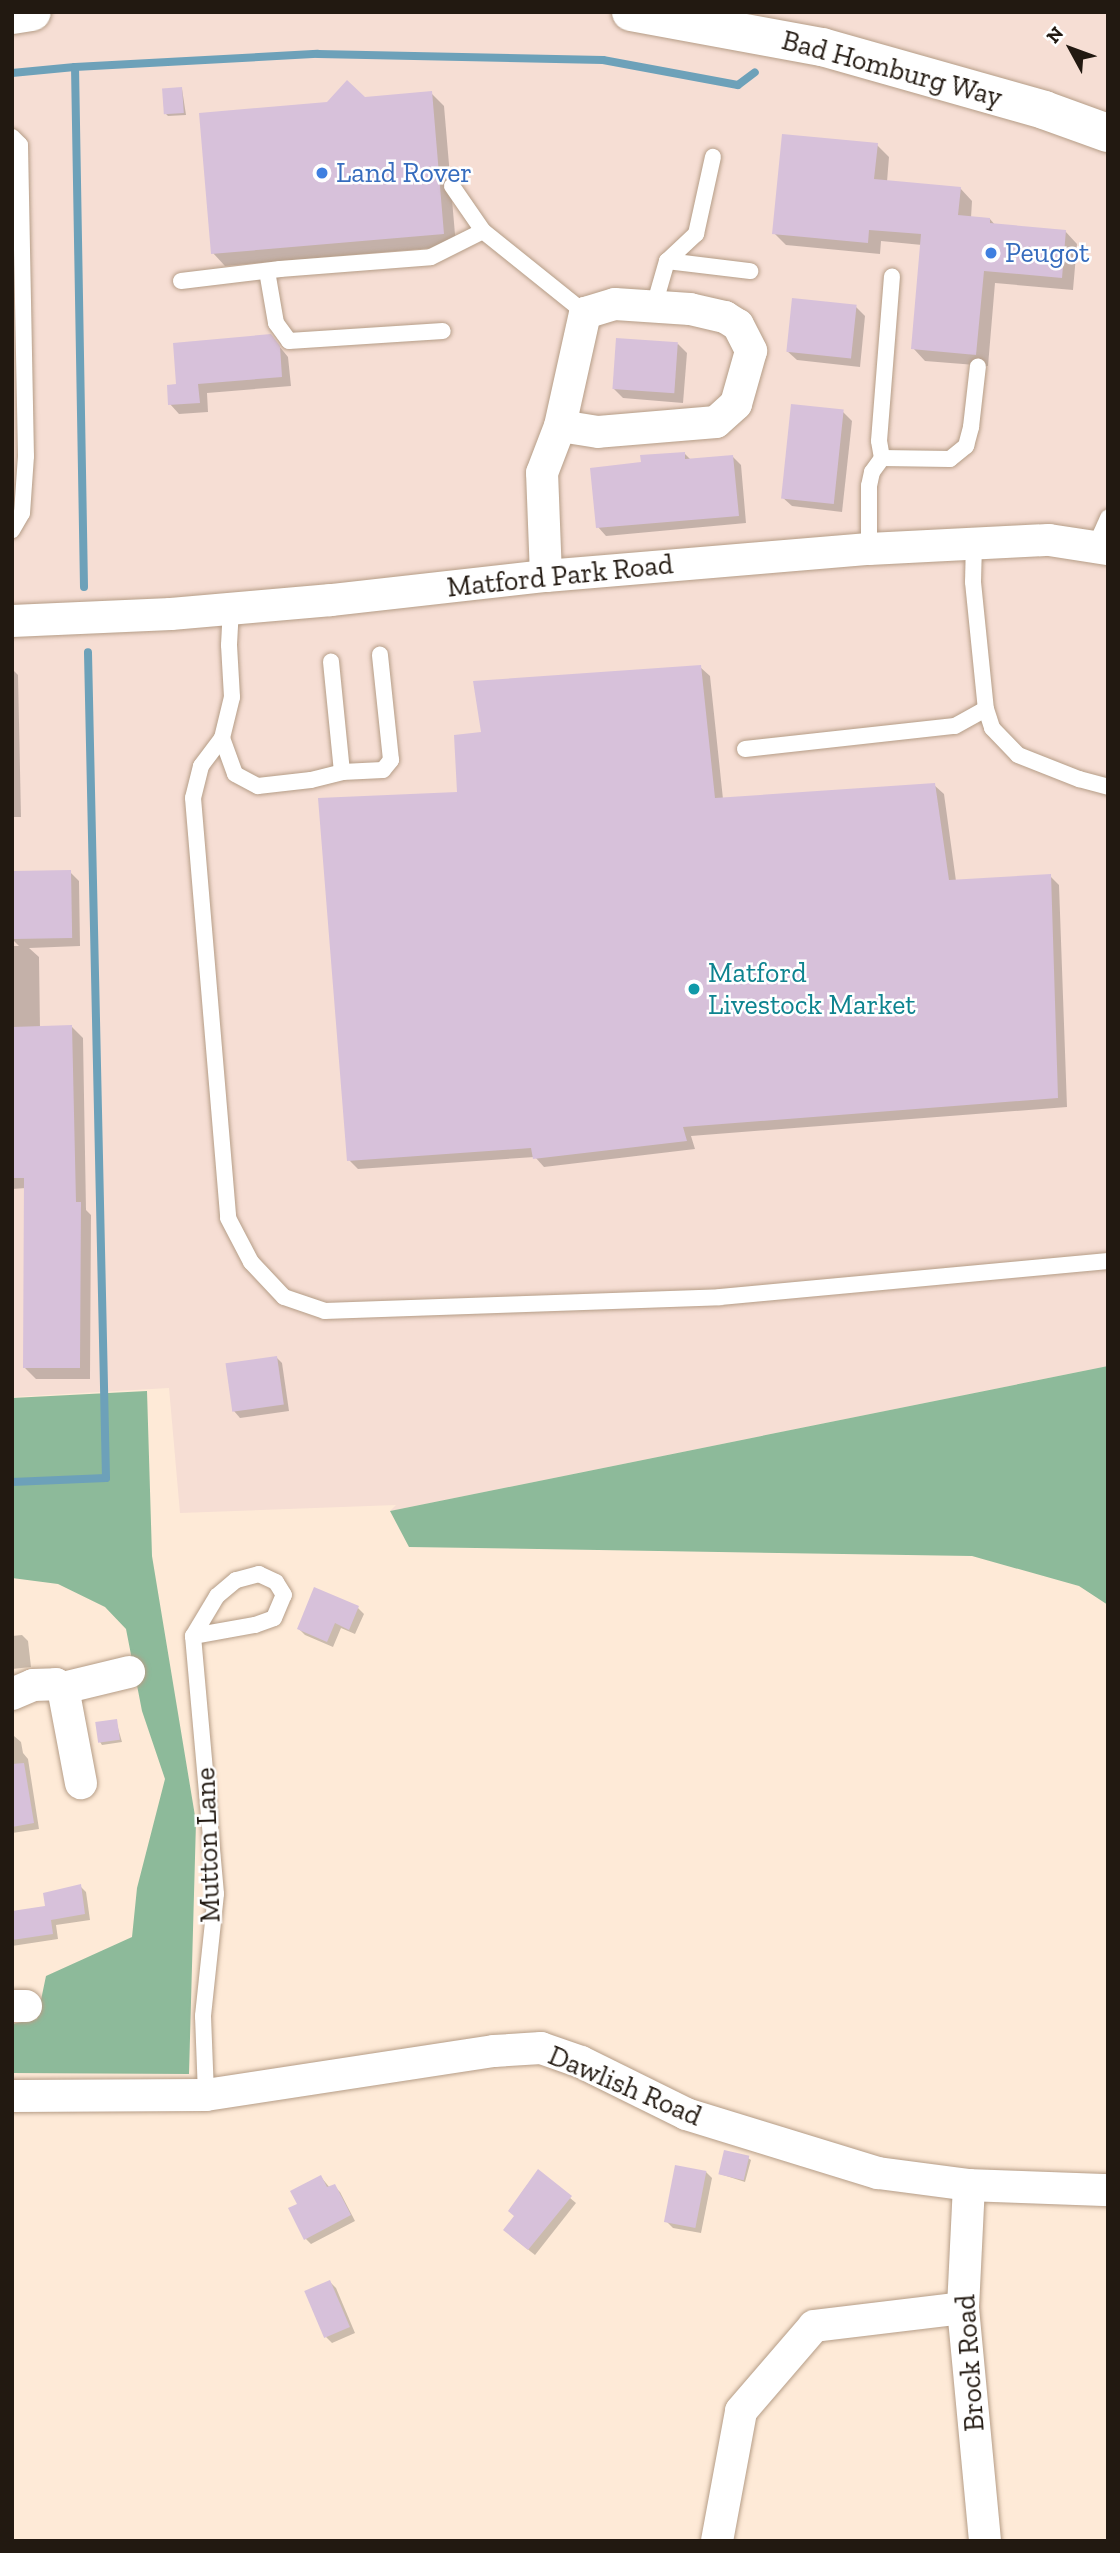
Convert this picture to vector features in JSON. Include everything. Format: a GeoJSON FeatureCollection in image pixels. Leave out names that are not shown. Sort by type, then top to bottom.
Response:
{"type":"FeatureCollection","features":[{"type":"Feature","properties":{"kind":"main road"},"geometry":{"type":"LineString","coordinates":[[12,15],[32,12]]}},
{"type":"Feature","properties":{"kind":"main road","name":"Bad Homburg Way"},"geometry":{"type":"LineString","coordinates":[[631,12],[822,47],[1044,110],[1108,133]]}},
{"type":"Feature","properties":{"kind":"street"},"geometry":{"type":"LineString","coordinates":[[546,576],[542,473],[561,426],[585,313],[615,304],[654,306],[725,317],[738,325],[751,351],[736,404],[716,422],[598,432],[561,426]]}},
{"type":"Feature","properties":{"kind":"street","name":"Matford Park Road"},"geometry":{"type":"LineString","coordinates":[[12,621],[171,614],[331,600],[546,576],[869,549],[1104,537]]}},
{"type":"Feature","properties":{"kind":"street"},"geometry":{"type":"LineString","coordinates":[[62,1688],[129,1672]]}},
{"type":"Feature","properties":{"kind":"street"},"geometry":{"type":"LineString","coordinates":[[12,1694],[33,1685],[56,1684],[62,1688],[81,1783]]}},
{"type":"Feature","properties":{"kind":"street","name":"Dawlish Road"},"geometry":{"type":"LineString","coordinates":[[12,2096],[206,2095],[494,2051],[541,2048],[581,2062],[686,2114],[877,2173],[969,2185],[1108,2190]]}},
{"type":"Feature","properties":{"kind":"street","name":"Brock Road"},"geometry":{"type":"LineString","coordinates":[[969,2185],[963,2308],[985,2541]]}},
{"type":"Feature","properties":{"kind":"street"},"geometry":{"type":"LineString","coordinates":[[717,2541],[741,2411],[814,2326],[963,2308]]}},
{"type":"Feature","properties":{"kind":"lane"},"geometry":{"type":"LineString","coordinates":[[12,137],[20,145],[26,456],[22,513],[12,530]]}},
{"type":"Feature","properties":{"kind":"lane"},"geometry":{"type":"LineString","coordinates":[[654,306],[667,261],[696,234],[713,157]]}},
{"type":"Feature","properties":{"kind":"lane"},"geometry":{"type":"LineString","coordinates":[[452,186],[483,231],[585,313]]}},
{"type":"Feature","properties":{"kind":"lane"},"geometry":{"type":"LineString","coordinates":[[181,281],[431,257],[483,231]]}},
{"type":"Feature","properties":{"kind":"lane"},"geometry":{"type":"LineString","coordinates":[[667,261],[750,271]]}},
{"type":"Feature","properties":{"kind":"lane"},"geometry":{"type":"LineString","coordinates":[[267,271],[276,323],[289,341],[443,331]]}},
{"type":"Feature","properties":{"kind":"lane"},"geometry":{"type":"LineString","coordinates":[[869,549],[869,486],[873,472],[882,458],[879,441],[892,277]]}},
{"type":"Feature","properties":{"kind":"lane"},"geometry":{"type":"LineString","coordinates":[[882,458],[950,459],[966,446],[971,427],[978,366]]}},
{"type":"Feature","properties":{"kind":"lane"},"geometry":{"type":"LineString","coordinates":[[974,542],[972,582],[986,709],[992,728],[1018,755],[1079,779],[1108,787]]}},
{"type":"Feature","properties":{"kind":"lane"},"geometry":{"type":"LineString","coordinates":[[231,607],[232,697],[222,738],[201,766],[193,798],[228,1218],[250,1262],[284,1297],[325,1311],[720,1297],[1108,1261]]}},
{"type":"Feature","properties":{"kind":"lane"},"geometry":{"type":"LineString","coordinates":[[222,738],[236,774],[258,786],[311,780],[342,772],[383,770],[391,761],[380,655]]}},
{"type":"Feature","properties":{"kind":"lane"},"geometry":{"type":"LineString","coordinates":[[331,662],[342,772]]}},
{"type":"Feature","properties":{"kind":"lane"},"geometry":{"type":"LineString","coordinates":[[745,748],[955,726],[986,709]]}},
{"type":"Feature","properties":{"kind":"lane"},"geometry":{"type":"LineString","coordinates":[[259,1574],[276,1582],[284,1595],[274,1618],[255,1625],[193,1636],[217,1596],[236,1580],[259,1574]]}},
{"type":"Feature","properties":{"kind":"lane","name":"Mutton Lane"},"geometry":{"type":"LineString","coordinates":[[193,1636],[204,1727],[216,1894],[203,2017],[206,2095]]}},
{"type":"Feature","properties":{"kind":"shaded area"},"geometry":{"type":"Polygon","coordinates":[[[12,12],[1108,12],[1108,1366],[390,1511],[396,1505],[180,1513],[169,1388],[12,1397],[12,12]]]}},
{"type":"Feature","properties":{"kind":"green space"},"geometry":{"type":"Polygon","coordinates":[[[1108,1366],[1108,1605],[1079,1586],[972,1556],[409,1547],[390,1511],[1108,1366]]]}},
{"type":"Feature","properties":{"kind":"green space"},"geometry":{"type":"Polygon","coordinates":[[[147,1391],[152,1556],[196,1822],[189,2074],[12,2073],[12,2024],[37,2019],[46,1976],[132,1937],[137,1888],[165,1779],[142,1711],[126,1629],[105,1607],[58,1584],[12,1578],[12,1398],[147,1391]]]}},
{"type":"Feature","properties":{"kind":"building","name":"Land Rover"},"geometry":{"type":"Polygon","coordinates":[[[347,80],[365,97],[432,91],[444,234],[211,254],[199,113],[327,102],[347,80]]]}},
{"type":"Feature","properties":{"kind":"building"},"geometry":{"type":"Polygon","coordinates":[[[182,87],[184,113],[164,114],[162,88],[182,87]]]}},
{"type":"Feature","properties":{"kind":"building"},"geometry":{"type":"Polygon","coordinates":[[[782,134],[878,143],[874,179],[961,187],[958,215],[990,218],[990,223],[1066,230],[1062,278],[984,271],[976,355],[911,349],[921,234],[869,230],[868,243],[772,234],[782,134]]]}},
{"type":"Feature","properties":{"kind":"building"},"geometry":{"type":"Polygon","coordinates":[[[792,298],[857,305],[851,358],[786,352],[792,298]]]}},
{"type":"Feature","properties":{"kind":"building"},"geometry":{"type":"Polygon","coordinates":[[[271,334],[280,346],[282,377],[198,384],[200,403],[168,405],[167,385],[176,384],[173,343],[271,334]]]}},
{"type":"Feature","properties":{"kind":"building"},"geometry":{"type":"Polygon","coordinates":[[[616,338],[678,342],[674,393],[612,389],[616,338]]]}},
{"type":"Feature","properties":{"kind":"building"},"geometry":{"type":"Polygon","coordinates":[[[791,404],[844,410],[834,504],[781,498],[791,404]]]}},
{"type":"Feature","properties":{"kind":"building"},"geometry":{"type":"Polygon","coordinates":[[[685,452],[685,459],[733,455],[739,516],[596,528],[590,468],[641,462],[640,455],[685,452]]]}},
{"type":"Feature","properties":{"kind":"building","name":"Matford Livestock Market"},"geometry":{"type":"Polygon","coordinates":[[[701,665],[715,798],[935,783],[949,880],[1051,874],[1058,1098],[683,1127],[687,1141],[533,1159],[531,1148],[347,1161],[318,798],[457,792],[454,735],[481,732],[473,681],[701,665]]]}},
{"type":"Feature","properties":{"kind":"building"},"geometry":{"type":"Polygon","coordinates":[[[71,870],[72,938],[13,939],[12,871],[71,870]]]}},
{"type":"Feature","properties":{"kind":"building"},"geometry":{"type":"Polygon","coordinates":[[[72,1025],[76,1202],[81,1202],[80,1368],[23,1368],[24,1178],[12,1178],[12,1027],[72,1025]]]}},
{"type":"Feature","properties":{"kind":"building"},"geometry":{"type":"Polygon","coordinates":[[[277,1356],[284,1405],[232,1412],[226,1363],[277,1356]]]}},
{"type":"Feature","properties":{"kind":"building"},"geometry":{"type":"Polygon","coordinates":[[[314,1587],[359,1606],[349,1630],[335,1623],[327,1642],[297,1629],[314,1587]]]}},
{"type":"Feature","properties":{"kind":"building"},"geometry":{"type":"Polygon","coordinates":[[[117,1719],[120,1740],[98,1743],[95,1722],[117,1719]]]}},
{"type":"Feature","properties":{"kind":"building"},"geometry":{"type":"Polygon","coordinates":[[[24,1763],[34,1823],[12,1827],[12,1764],[24,1763]]]}},
{"type":"Feature","properties":{"kind":"building"},"geometry":{"type":"Polygon","coordinates":[[[81,1884],[85,1914],[51,1920],[53,1934],[12,1940],[12,1911],[45,1906],[43,1893],[81,1884]]]}},
{"type":"Feature","properties":{"kind":"building"},"geometry":{"type":"Polygon","coordinates":[[[724,2150],[749,2156],[744,2180],[718,2174],[724,2150]]]}},
{"type":"Feature","properties":{"kind":"building"},"geometry":{"type":"Polygon","coordinates":[[[675,2165],[706,2171],[695,2228],[664,2222],[675,2165]]]}},
{"type":"Feature","properties":{"kind":"building"},"geometry":{"type":"Polygon","coordinates":[[[538,2169],[572,2196],[528,2250],[503,2230],[514,2216],[508,2211],[538,2169]]]}},
{"type":"Feature","properties":{"kind":"building"},"geometry":{"type":"Polygon","coordinates":[[[321,2175],[327,2187],[335,2184],[351,2215],[304,2240],[288,2208],[297,2204],[290,2191],[321,2175]]]}},
{"type":"Feature","properties":{"kind":"building"},"geometry":{"type":"Polygon","coordinates":[[[330,2280],[350,2327],[324,2338],[304,2291],[330,2280]]]}},
{"type":"Feature","properties":{"kind":"waterway"},"geometry":{"type":"LineString","coordinates":[[84,587],[75,67],[318,54],[603,60],[738,85],[755,72]]}},
{"type":"Feature","properties":{"kind":"waterway"},"geometry":{"type":"LineString","coordinates":[[12,73],[75,67]]}},
{"type":"Feature","properties":{"kind":"waterway"},"geometry":{"type":"LineString","coordinates":[[12,1482],[106,1478],[88,652]]}},
{"type":"Feature","properties":{"kind":"place","name":"Land Rover"},"geometry":{"type":"Point","coordinates":[322,173]}},
{"type":"Feature","properties":{"kind":"place","name":"Peugot"},"geometry":{"type":"Point","coordinates":[991,253]}},
{"type":"Feature","properties":{"kind":"place","name":"Matford Livestock Market"},"geometry":{"type":"Point","coordinates":[694,989]}}]}
